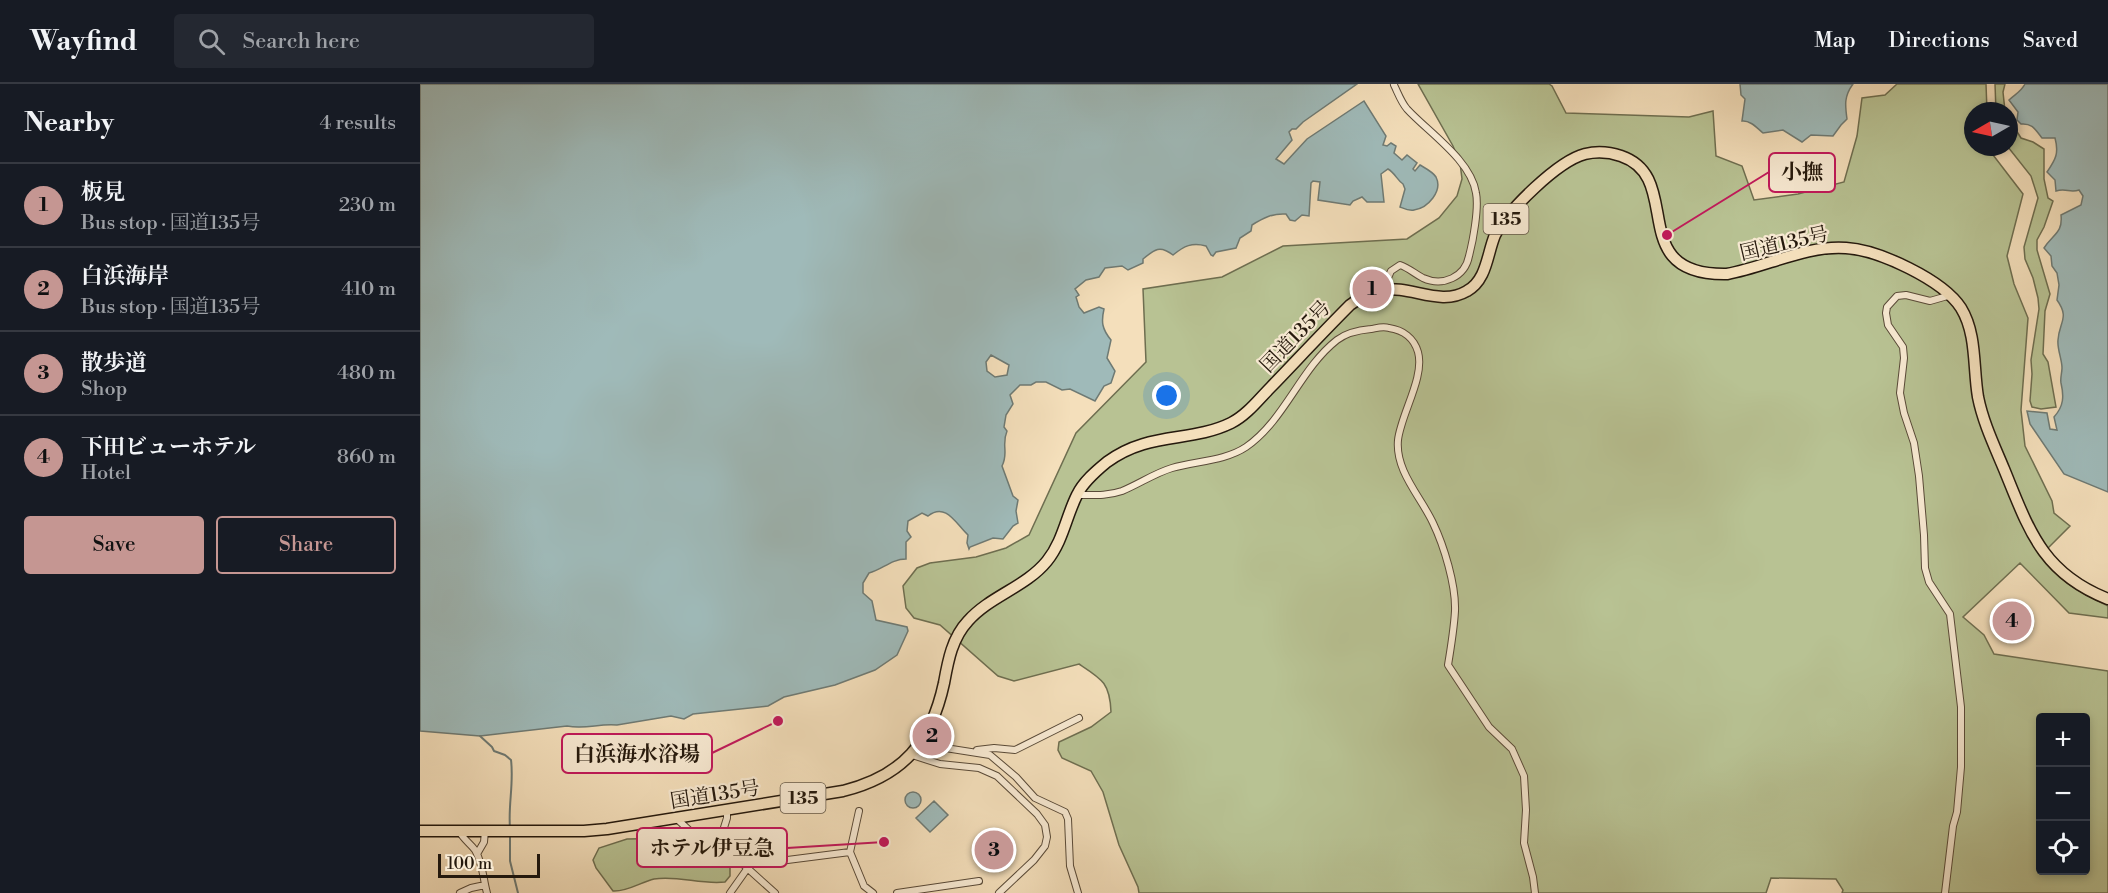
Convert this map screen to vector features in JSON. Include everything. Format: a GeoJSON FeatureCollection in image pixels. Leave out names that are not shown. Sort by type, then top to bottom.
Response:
{"type":"FeatureCollection","features":[{"type":"Feature","properties":{"kind":"highway","name":"国道135号"},"geometry":{"type":"LineString","coordinates":[[420,831],[607,829],[834,793],[864,786],[886,776],[912,755],[933,721],[957,635],[973,616],[1030,577],[1048,560],[1063,533],[1077,495],[1095,472],[1129,449],[1152,441],[1216,429],[1241,417],[1350,305],[1366,294],[1383,289],[1405,290],[1441,297],[1459,295],[1470,290],[1485,269],[1495,236],[1518,204],[1562,165],[1585,154],[1599,152],[1626,158],[1646,174],[1654,195],[1660,233],[1665,245],[1680,264],[1693,271],[1727,274],[1808,252],[1846,248],[1874,254],[1902,266],[1925,277],[1951,295],[1968,325],[1978,397],[1984,422],[2032,534],[2057,568],[2082,588],[2108,599]]}},
{"type":"Feature","properties":{"kind":"street"},"geometry":{"type":"LineString","coordinates":[[1383,289],[1391,271],[1400,265],[1431,281],[1444,281],[1463,272],[1468,264],[1471,251],[1476,200],[1476,193],[1463,166],[1441,140],[1407,108],[1394,84]]}},
{"type":"Feature","properties":{"kind":"street"},"geometry":{"type":"LineString","coordinates":[[1945,893],[1953,826],[1957,812],[1960,767],[1961,707],[1954,638],[1950,614],[1929,582],[1925,568],[1919,476],[1914,443],[1900,393],[1903,347],[1888,325],[1886,313],[1887,307],[1897,296],[1906,295],[1930,301],[1951,295]]}},
{"type":"Feature","properties":{"kind":"street"},"geometry":{"type":"LineString","coordinates":[[1077,495],[1106,495],[1122,491],[1170,469],[1217,458],[1243,449],[1262,435],[1313,366],[1337,340],[1364,330],[1384,327],[1401,330],[1418,352],[1419,363],[1413,392],[1401,427],[1398,454],[1404,471],[1433,524],[1450,574],[1455,609],[1448,664],[1489,727],[1512,749],[1524,776],[1527,810],[1524,843],[1535,893]]}},
{"type":"Feature","properties":{"kind":"street"},"geometry":{"type":"LineString","coordinates":[[974,751],[994,748],[1015,750],[1079,718]]}},
{"type":"Feature","properties":{"kind":"street"},"geometry":{"type":"LineString","coordinates":[[920,744],[974,751],[994,757],[1035,798],[1067,814],[1071,846],[1070,866],[1078,893]]}},
{"type":"Feature","properties":{"kind":"street"},"geometry":{"type":"LineString","coordinates":[[912,755],[940,764],[979,768],[997,776],[1037,814],[1045,825],[1047,837],[1045,846],[1034,860],[999,893]]}},
{"type":"Feature","properties":{"kind":"street"},"geometry":{"type":"LineString","coordinates":[[727,810],[722,834],[756,860],[764,863],[850,852]]}},
{"type":"Feature","properties":{"kind":"street"},"geometry":{"type":"LineString","coordinates":[[859,812],[850,852],[864,886],[873,893]]}},
{"type":"Feature","properties":{"kind":"street"},"geometry":{"type":"LineString","coordinates":[[676,818],[691,832],[725,848],[775,893]]}},
{"type":"Feature","properties":{"kind":"street"},"geometry":{"type":"LineString","coordinates":[[459,831],[477,854],[487,893]]}},
{"type":"Feature","properties":{"kind":"street"},"geometry":{"type":"LineString","coordinates":[[477,854],[484,842],[485,831]]}},
{"type":"Feature","properties":{"kind":"street"},"geometry":{"type":"LineString","coordinates":[[730,893],[747,868]]}},
{"type":"Feature","properties":{"kind":"street"},"geometry":{"type":"LineString","coordinates":[[897,893],[979,881]]}},
{"type":"Feature","properties":{"kind":"street"},"geometry":{"type":"LineString","coordinates":[[460,893],[485,885]]}},
{"type":"Feature","properties":{"kind":"green space"},"geometry":{"type":"Polygon","coordinates":[[[1418,84],[1549,84],[1566,113],[1689,117],[1713,111],[1716,156],[1742,166],[1754,200],[1798,194],[1844,182],[1857,136],[1862,98],[1885,95],[1897,84],[1986,84],[1987,102],[1964,102],[1964,156],[1994,156],[2023,194],[2007,256],[2014,284],[2028,318],[2021,410],[2025,446],[2052,501],[2054,513],[2070,526],[2041,555],[2063,579],[2079,591],[2108,606],[2108,618],[2069,613],[2020,563],[1963,617],[1984,635],[1994,654],[2108,671],[2108,893],[1842,893],[1843,890],[1836,879],[1771,878],[1766,893],[1139,893],[1119,845],[1103,792],[1091,771],[1062,758],[1058,750],[1059,742],[1091,727],[1111,712],[1109,694],[1103,683],[1079,664],[1014,681],[998,676],[940,625],[914,618],[906,608],[903,586],[917,568],[930,563],[976,557],[1006,548],[1029,535],[1076,433],[1146,362],[1143,289],[1222,277],[1283,246],[1407,239],[1439,218],[1457,196],[1462,179],[1460,163],[1418,84]]]}},
{"type":"Feature","properties":{"kind":"green space"},"geometry":{"type":"Polygon","coordinates":[[[1995,84],[2005,84],[2004,102],[1996,102],[1995,84]]]}},
{"type":"Feature","properties":{"kind":"green space"},"geometry":{"type":"Polygon","coordinates":[[[2018,133],[2021,138],[2044,149],[2044,179],[2048,198],[2053,201],[2037,240],[2037,250],[2050,294],[2045,311],[2043,354],[2048,362],[2056,407],[2041,409],[2032,407],[2030,401],[2031,360],[2039,309],[2033,278],[2025,259],[2024,247],[2038,198],[2031,176],[2015,156],[2018,156],[2018,133]]]}},
{"type":"Feature","properties":{"kind":"green space"},"geometry":{"type":"Polygon","coordinates":[[[677,838],[700,843],[718,853],[730,864],[730,876],[725,882],[716,883],[672,878],[654,879],[623,890],[613,891],[596,868],[593,860],[599,848],[627,839],[677,838]]]}},
{"type":"Feature","properties":{"kind":"water"},"geometry":{"type":"Polygon","coordinates":[[[420,84],[1357,84],[1296,129],[1292,129],[1289,132],[1292,140],[1276,159],[1284,164],[1307,139],[1364,101],[1386,136],[1383,145],[1387,146],[1391,143],[1396,146],[1394,153],[1402,160],[1407,155],[1417,163],[1413,169],[1415,171],[1420,165],[1436,177],[1438,182],[1433,198],[1419,209],[1412,210],[1400,207],[1405,189],[1388,169],[1381,174],[1384,202],[1367,202],[1362,197],[1350,205],[1318,200],[1320,182],[1313,181],[1309,216],[1302,215],[1295,221],[1290,220],[1286,214],[1264,218],[1252,225],[1251,231],[1240,238],[1236,248],[1216,252],[1213,256],[1206,246],[1196,244],[1181,249],[1173,255],[1161,249],[1143,259],[1143,263],[1128,270],[1122,266],[1105,268],[1099,277],[1086,280],[1075,289],[1079,295],[1076,297],[1079,307],[1084,313],[1099,307],[1104,309],[1103,325],[1111,340],[1107,358],[1115,371],[1111,383],[1104,386],[1095,401],[1070,389],[1062,390],[1046,382],[1020,385],[1010,395],[1013,404],[1006,415],[1005,457],[1002,466],[1013,496],[1018,500],[1016,511],[1018,523],[1003,539],[993,538],[969,549],[968,535],[955,520],[945,513],[934,512],[928,516],[922,513],[908,521],[907,531],[911,537],[906,542],[906,559],[869,573],[863,583],[863,593],[872,601],[876,620],[907,627],[908,631],[897,655],[875,670],[835,685],[784,697],[768,706],[693,714],[684,719],[671,716],[617,725],[567,726],[480,736],[420,731],[420,84]],[[991,355],[986,362],[987,371],[995,377],[1007,375],[1009,365],[991,355]]]}},
{"type":"Feature","properties":{"kind":"water"},"geometry":{"type":"Polygon","coordinates":[[[1740,84],[1853,84],[1846,101],[1847,119],[1833,136],[1811,135],[1802,142],[1783,130],[1763,133],[1751,123],[1742,121],[1745,99],[1741,95],[1740,84]]]}},
{"type":"Feature","properties":{"kind":"water"},"geometry":{"type":"Polygon","coordinates":[[[2025,84],[2108,84],[2108,492],[2064,474],[2030,424],[2027,411],[2047,413],[2050,429],[2057,430],[2054,417],[2060,409],[2063,397],[2062,365],[2058,340],[2063,311],[2057,300],[2059,285],[2057,273],[2052,266],[2051,256],[2044,248],[2059,230],[2061,215],[2081,205],[2083,196],[2079,190],[2056,191],[2055,180],[2047,172],[2056,156],[2055,138],[2042,138],[2033,127],[2018,121],[2018,102],[2009,100],[2025,84]]]}},
{"type":"Feature","properties":{"kind":"water"},"geometry":{"type":"Polygon","coordinates":[[[913,792],[921,800],[913,808],[905,800],[913,792]]]}},
{"type":"Feature","properties":{"kind":"water"},"geometry":{"type":"Polygon","coordinates":[[[934,801],[948,815],[930,832],[916,818],[934,801]]]}},
{"type":"Feature","properties":{"kind":"waterway"},"geometry":{"type":"LineString","coordinates":[[480,736],[494,751],[511,760],[510,828]]}},
{"type":"Feature","properties":{"kind":"waterway"},"geometry":{"type":"LineString","coordinates":[[510,834],[510,861],[518,893]]}},
{"type":"Feature","properties":{"kind":"place","name":"小撫"},"geometry":{"type":"Point","coordinates":[1667,235]}},
{"type":"Feature","properties":{"kind":"place","name":"板見"},"geometry":{"type":"Point","coordinates":[1372,289]}},
{"type":"Feature","properties":{"kind":"place","name":"下田ビューホテル"},"geometry":{"type":"Point","coordinates":[2012,621]}},
{"type":"Feature","properties":{"kind":"place","name":"白浜海水浴場"},"geometry":{"type":"Point","coordinates":[778,721]}},
{"type":"Feature","properties":{"kind":"place","name":"白浜海岸"},"geometry":{"type":"Point","coordinates":[932,736]}},
{"type":"Feature","properties":{"kind":"place","name":"ホテル伊豆急"},"geometry":{"type":"Point","coordinates":[884,842]}},
{"type":"Feature","properties":{"kind":"place","name":"散歩道"},"geometry":{"type":"Point","coordinates":[994,850]}}]}
